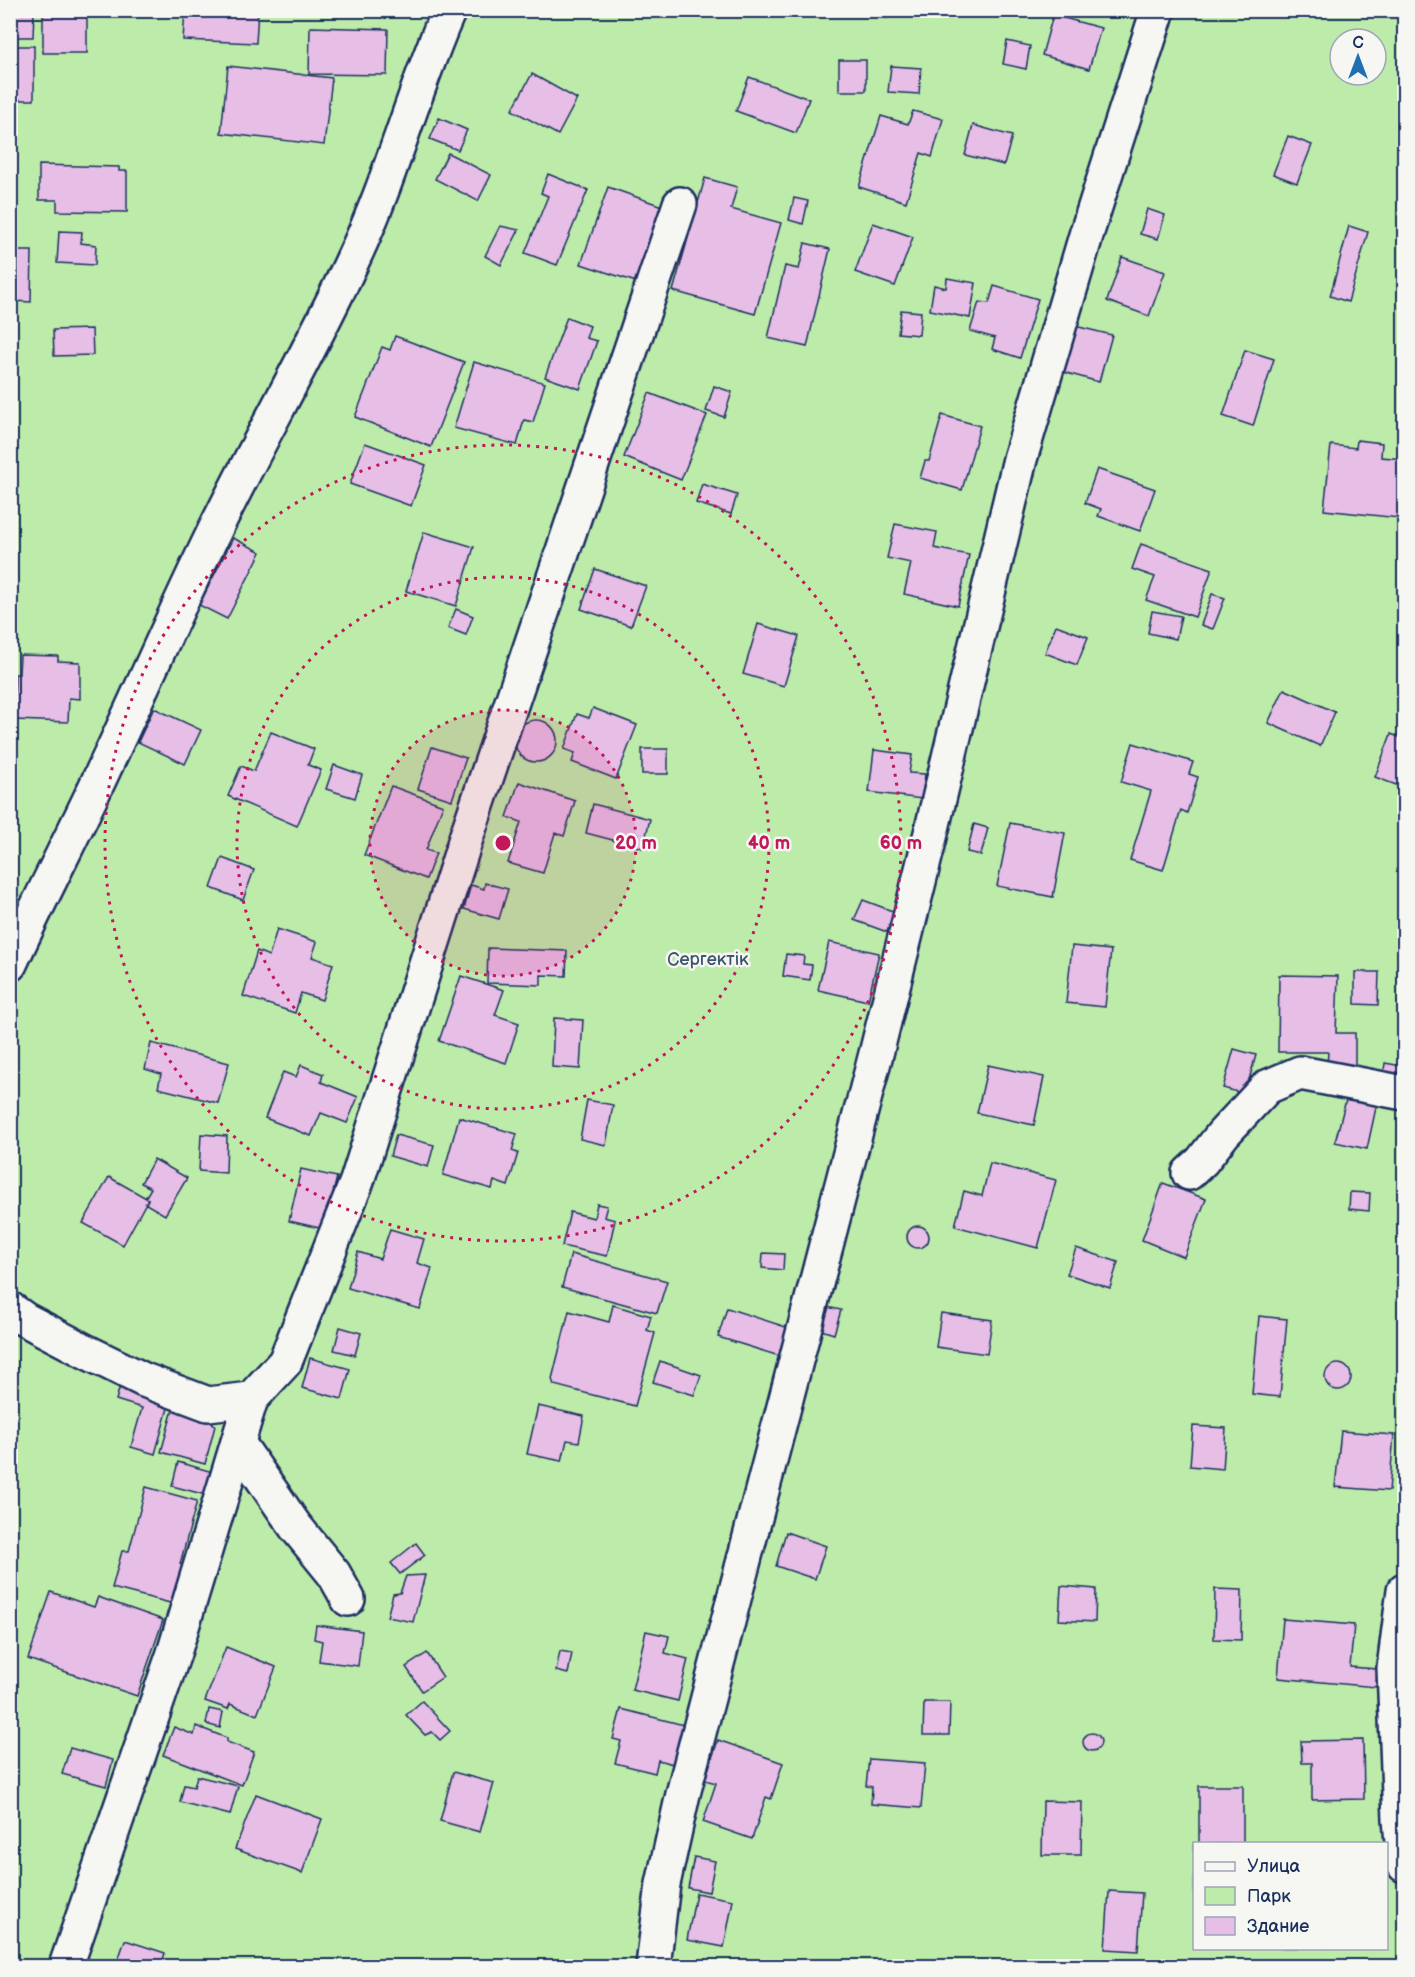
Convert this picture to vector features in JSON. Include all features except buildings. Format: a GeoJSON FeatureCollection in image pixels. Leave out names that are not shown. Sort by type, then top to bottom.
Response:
{"type":"FeatureCollection","features":[{"type":"Feature","properties":{"kind":"street"},"geometry":{"type":"LineString","coordinates":[[10,964],[104,770],[213,533],[308,352],[356,254],[431,50],[449,10]]}},
{"type":"Feature","properties":{"kind":"street"},"geometry":{"type":"LineString","coordinates":[[653,1966],[663,1884],[683,1794],[877,1050],[1020,459],[1083,243],[1158,10]]}},
{"type":"Feature","properties":{"kind":"street"},"geometry":{"type":"LineString","coordinates":[[66,1966],[174,1653],[251,1399],[285,1362],[357,1181],[470,826],[680,204]]}},
{"type":"Feature","properties":{"kind":"street"},"geometry":{"type":"LineString","coordinates":[[1189,1173],[1267,1087],[1300,1073],[1404,1092]]}},
{"type":"Feature","properties":{"kind":"street"},"geometry":{"type":"LineString","coordinates":[[10,1309],[24,1319],[144,1380],[208,1404],[251,1399]]}},
{"type":"Feature","properties":{"kind":"street"},"geometry":{"type":"LineString","coordinates":[[238,1443],[295,1526],[334,1575],[348,1599]]}},
{"type":"Feature","properties":{"kind":"street"},"geometry":{"type":"LineString","coordinates":[[1404,1590],[1394,1668],[1404,1864]]}},
{"type":"Feature","properties":{"kind":"green space","name":"Сергектік"},"geometry":{"type":"Polygon","coordinates":[[[11,11],[1404,11],[1404,1966],[11,1966],[11,11]]]}}]}
